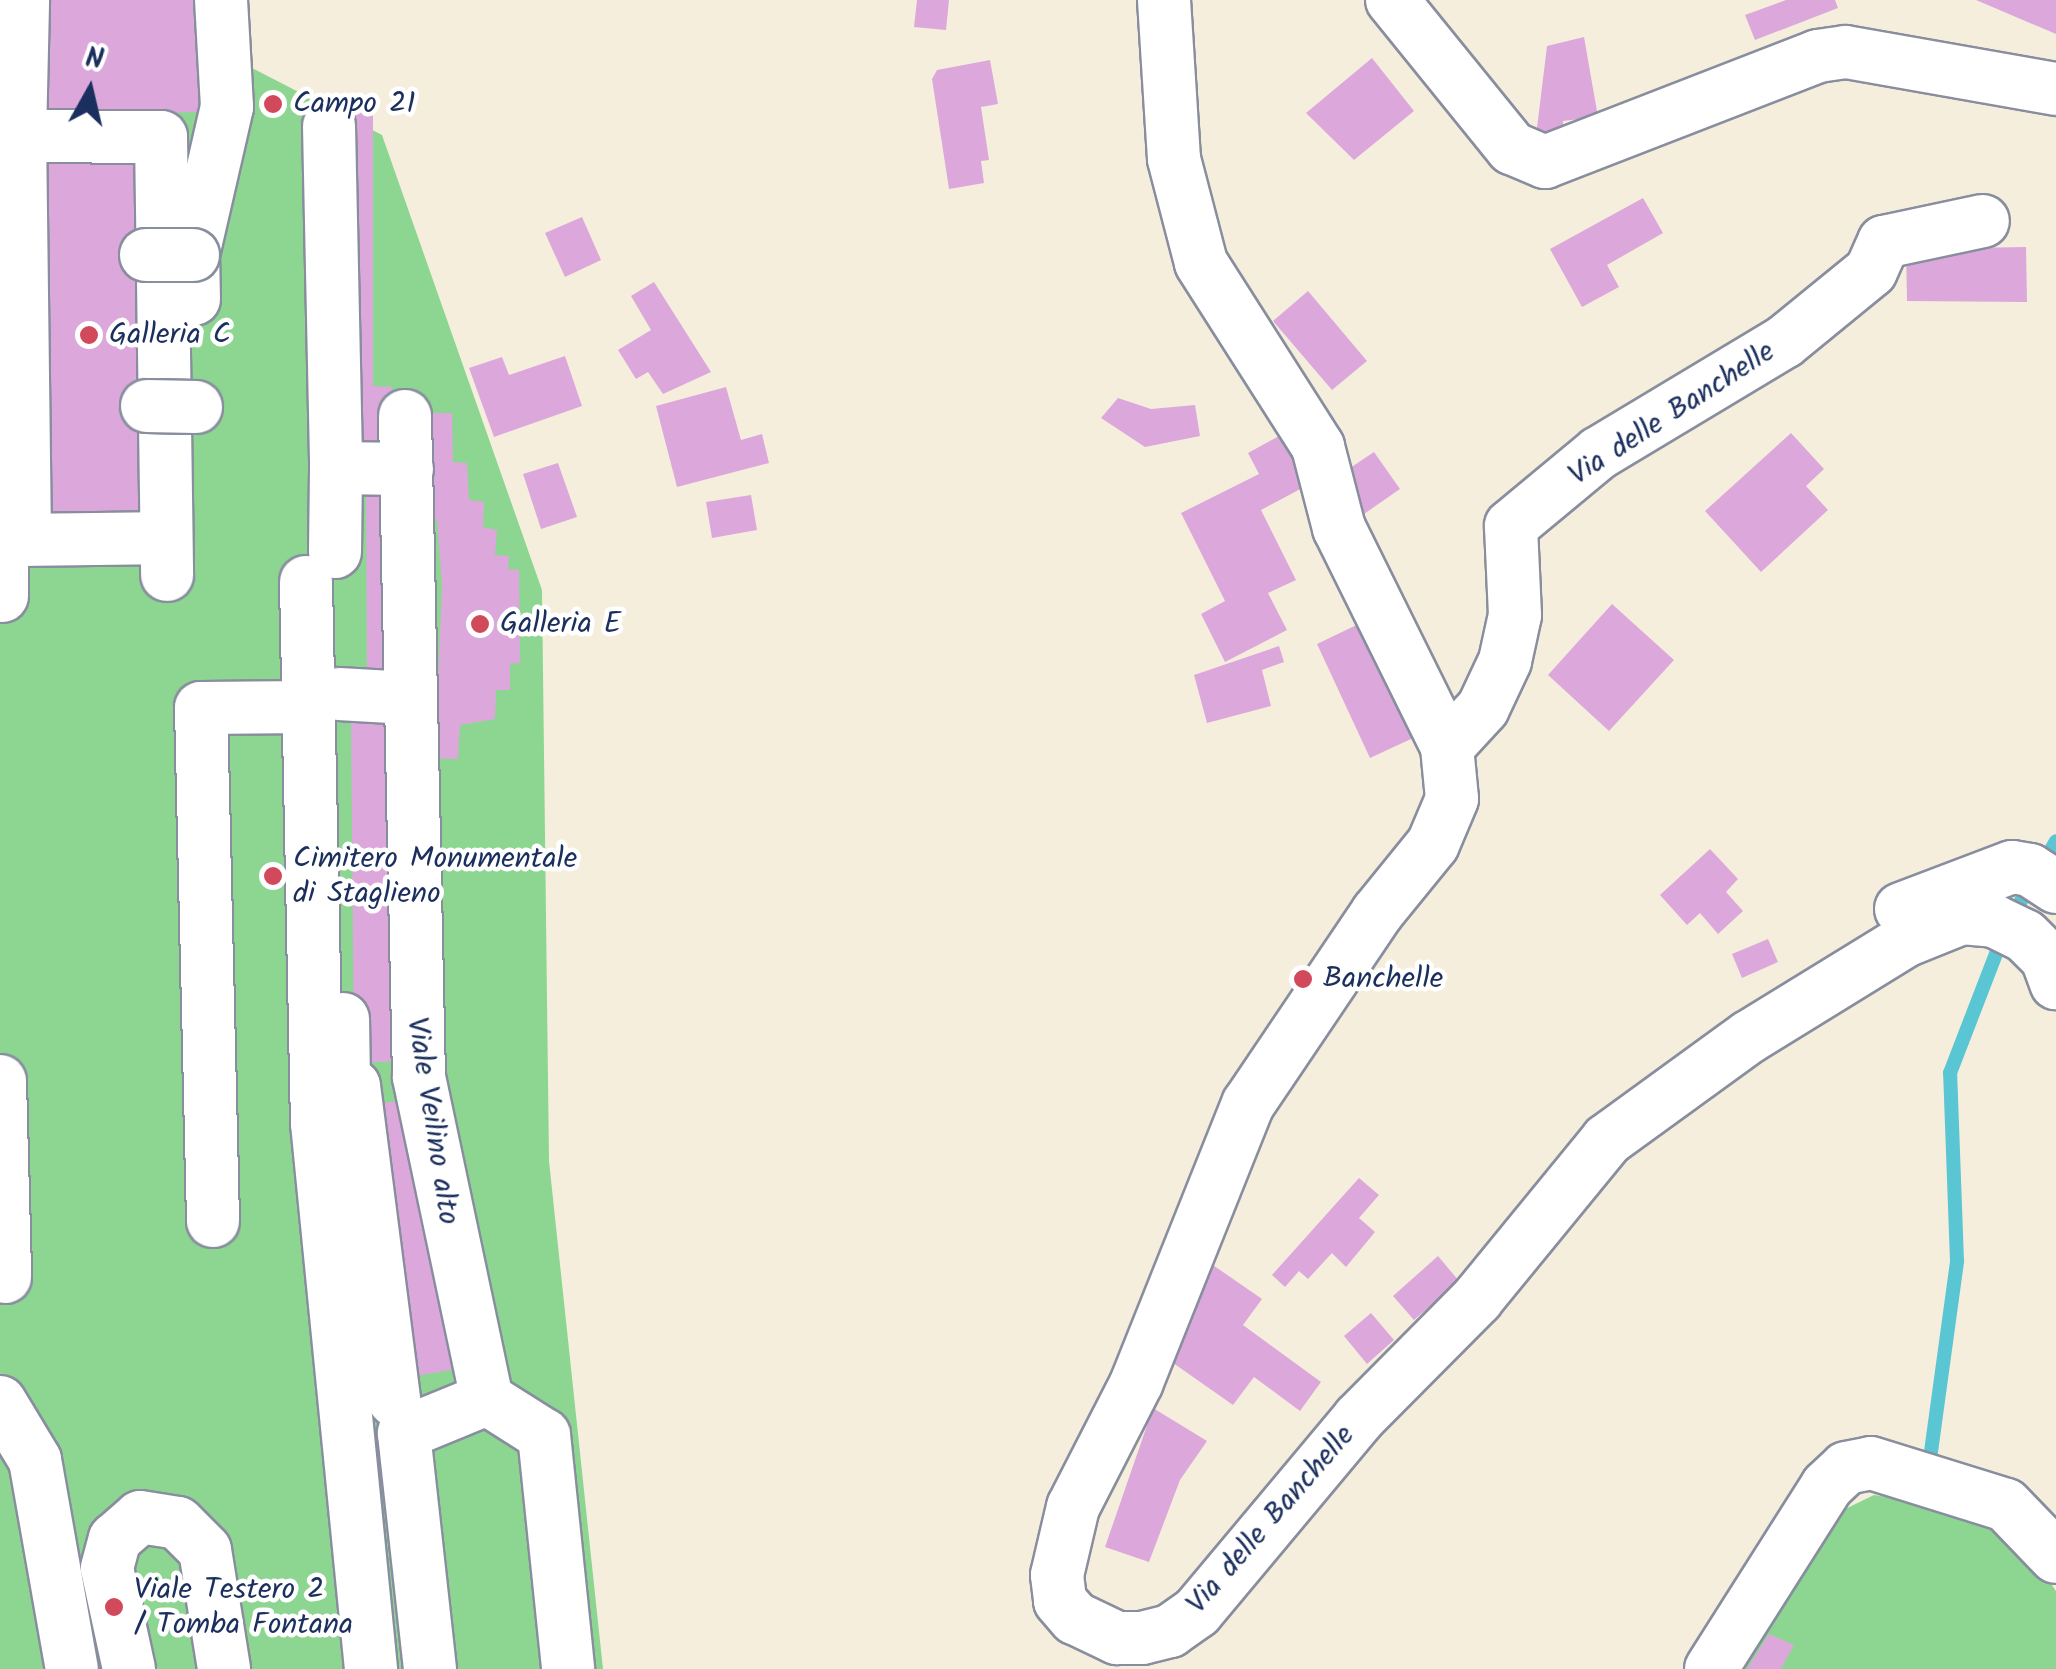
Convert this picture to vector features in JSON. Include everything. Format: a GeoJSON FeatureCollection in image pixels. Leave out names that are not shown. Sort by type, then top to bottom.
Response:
{"type":"FeatureCollection","features":[{"type":"Feature","properties":{"kind":"street"},"geometry":{"type":"LineString","coordinates":[[20,136],[161,137],[159,570],[25,540],[20,136],[22,0]]}},
{"type":"Feature","properties":{"kind":"street"},"geometry":{"type":"LineString","coordinates":[[179,423],[170,255],[228,106],[221,0]]}},
{"type":"Feature","properties":{"kind":"street","name":"Via delle Banchelle"},"geometry":{"type":"LineString","coordinates":[[1164,0],[1174,159],[1201,264],[1318,446],[1339,528],[1447,747],[1452,780],[1448,816],[1248,1104],[1137,1382],[1073,1506],[1060,1550],[1060,1601],[1090,1628],[1142,1638],[1170,1631],[1197,1612],[1360,1418],[1477,1299],[1607,1140],[1749,1037],[1905,942],[1962,918],[2010,927],[2036,945],[2054,971]]}},
{"type":"Feature","properties":{"kind":"street"},"geometry":{"type":"LineString","coordinates":[[1392,0],[1512,148],[1545,162],[1818,56],[1846,52],[2056,89]]}},
{"type":"Feature","properties":{"kind":"street"},"geometry":{"type":"LineString","coordinates":[[329,126],[336,468],[323,701],[317,1123],[371,1669]]}},
{"type":"Feature","properties":{"kind":"street","name":"Via delle Banchelle"},"geometry":{"type":"LineString","coordinates":[[1447,747],[1483,708],[1509,649],[1515,616],[1510,526],[1599,452],[1784,342],[1870,270],[1884,242],[1983,221]]}},
{"type":"Feature","properties":{"kind":"street","name":"Viale Veilino alto"},"geometry":{"type":"LineString","coordinates":[[405,416],[418,1077],[486,1398]]}},
{"type":"Feature","properties":{"kind":"street"},"geometry":{"type":"LineString","coordinates":[[336,468],[407,469]]}},
{"type":"Feature","properties":{"kind":"street"},"geometry":{"type":"LineString","coordinates":[[212,1221],[201,708],[408,698]]}},
{"type":"Feature","properties":{"kind":"street"},"geometry":{"type":"LineString","coordinates":[[323,701],[344,1081],[354,1086],[418,1077]]}},
{"type":"Feature","properties":{"kind":"street"},"geometry":{"type":"LineString","coordinates":[[1866,924],[2012,867],[2056,887]]}},
{"type":"Feature","properties":{"kind":"street"},"geometry":{"type":"LineString","coordinates":[[0,1081],[4,1278]]}},
{"type":"Feature","properties":{"kind":"street"},"geometry":{"type":"LineString","coordinates":[[354,1086],[414,1408],[404,1433],[430,1669]]}},
{"type":"Feature","properties":{"kind":"street"},"geometry":{"type":"LineString","coordinates":[[414,1408],[486,1398],[544,1434],[568,1669]]}},
{"type":"Feature","properties":{"kind":"street"},"geometry":{"type":"LineString","coordinates":[[0,1402],[36,1460],[72,1669]]}},
{"type":"Feature","properties":{"kind":"street"},"geometry":{"type":"LineString","coordinates":[[1711,1669],[1827,1486],[1846,1468],[1871,1463],[2006,1505],[2056,1557]]}},
{"type":"Feature","properties":{"kind":"street"},"geometry":{"type":"LineString","coordinates":[[128,1669],[107,1568],[115,1540],[140,1517],[178,1523],[204,1550],[222,1644]]}},
{"type":"Feature","properties":{"kind":"green space","name":"Cimitero Monumentale di Staglieno"},"geometry":{"type":"Polygon","coordinates":[[[0,0],[245,0],[252,68],[382,135],[542,590],[549,1161],[603,1669],[0,1669],[0,0]]]}},
{"type":"Feature","properties":{"kind":"green space"},"geometry":{"type":"Polygon","coordinates":[[[1874,1495],[1952,1506],[2021,1540],[2056,1591],[2056,1669],[1737,1669],[1841,1511],[1874,1495]]]}},
{"type":"Feature","properties":{"kind":"building"},"geometry":{"type":"Polygon","coordinates":[[[29,0],[197,0],[199,112],[31,115],[29,0]]]}},
{"type":"Feature","properties":{"kind":"building"},"geometry":{"type":"Polygon","coordinates":[[[917,0],[949,0],[946,30],[914,27],[917,0]]]}},
{"type":"Feature","properties":{"kind":"building"},"geometry":{"type":"Polygon","coordinates":[[[1786,0],[1835,0],[1838,8],[1755,40],[1745,15],[1786,0]]]}},
{"type":"Feature","properties":{"kind":"building"},"geometry":{"type":"Polygon","coordinates":[[[1976,0],[2056,0],[2056,34],[1976,0]]]}},
{"type":"Feature","properties":{"kind":"building"},"geometry":{"type":"Polygon","coordinates":[[[1584,37],[1598,117],[1563,121],[1563,134],[1536,136],[1547,46],[1584,37]]]}},
{"type":"Feature","properties":{"kind":"building"},"geometry":{"type":"Polygon","coordinates":[[[1372,58],[1414,111],[1354,160],[1306,113],[1372,58]]]}},
{"type":"Feature","properties":{"kind":"building"},"geometry":{"type":"Polygon","coordinates":[[[990,60],[998,104],[981,107],[989,160],[981,161],[984,183],[949,189],[932,79],[937,70],[990,60]]]}},
{"type":"Feature","properties":{"kind":"building"},"geometry":{"type":"Polygon","coordinates":[[[344,102],[373,102],[373,386],[392,387],[392,448],[344,448],[344,102]]]}},
{"type":"Feature","properties":{"kind":"building","name":"Galleria C"},"geometry":{"type":"Polygon","coordinates":[[[145,152],[148,515],[32,518],[30,155],[145,152]]]}},
{"type":"Feature","properties":{"kind":"building"},"geometry":{"type":"Polygon","coordinates":[[[1643,198],[1663,233],[1607,265],[1619,287],[1582,307],[1550,249],[1643,198]]]}},
{"type":"Feature","properties":{"kind":"building"},"geometry":{"type":"Polygon","coordinates":[[[582,217],[601,260],[565,277],[545,233],[582,217]]]}},
{"type":"Feature","properties":{"kind":"building"},"geometry":{"type":"Polygon","coordinates":[[[2026,247],[2027,302],[1907,301],[1906,249],[2026,247]]]}},
{"type":"Feature","properties":{"kind":"building"},"geometry":{"type":"Polygon","coordinates":[[[654,282],[711,372],[663,394],[648,372],[636,379],[618,350],[651,330],[631,296],[654,282]]]}},
{"type":"Feature","properties":{"kind":"building"},"geometry":{"type":"Polygon","coordinates":[[[1308,291],[1367,361],[1332,390],[1273,321],[1308,291]]]}},
{"type":"Feature","properties":{"kind":"building"},"geometry":{"type":"Polygon","coordinates":[[[565,356],[582,406],[494,437],[469,368],[502,357],[509,375],[565,356]]]}},
{"type":"Feature","properties":{"kind":"building"},"geometry":{"type":"Polygon","coordinates":[[[726,387],[741,440],[762,434],[769,463],[677,487],[656,406],[726,387]]]}},
{"type":"Feature","properties":{"kind":"building"},"geometry":{"type":"Polygon","coordinates":[[[1118,398],[1151,409],[1195,405],[1200,436],[1145,447],[1101,418],[1118,398]]]}},
{"type":"Feature","properties":{"kind":"building","name":"Galleria E"},"geometry":{"type":"Polygon","coordinates":[[[419,413],[452,413],[453,462],[467,463],[469,500],[484,502],[483,527],[497,530],[495,555],[509,556],[508,569],[519,570],[520,663],[510,664],[510,690],[496,690],[495,719],[460,725],[458,759],[424,758],[427,685],[438,684],[442,585],[437,519],[416,517],[419,413]]]}},
{"type":"Feature","properties":{"kind":"building"},"geometry":{"type":"Polygon","coordinates":[[[1297,426],[1319,479],[1261,510],[1296,580],[1268,593],[1287,630],[1225,662],[1201,614],[1225,601],[1181,513],[1259,474],[1248,453],[1297,426]]]}},
{"type":"Feature","properties":{"kind":"building"},"geometry":{"type":"Polygon","coordinates":[[[1791,433],[1824,469],[1806,486],[1828,510],[1761,572],[1705,511],[1791,433]]]}},
{"type":"Feature","properties":{"kind":"building"},"geometry":{"type":"Polygon","coordinates":[[[1374,452],[1400,489],[1364,514],[1338,476],[1374,452]]]}},
{"type":"Feature","properties":{"kind":"building"},"geometry":{"type":"Polygon","coordinates":[[[558,463],[577,517],[541,529],[523,474],[558,463]]]}},
{"type":"Feature","properties":{"kind":"building"},"geometry":{"type":"Polygon","coordinates":[[[366,487],[396,488],[398,679],[367,680],[366,487]]]}},
{"type":"Feature","properties":{"kind":"building"},"geometry":{"type":"Polygon","coordinates":[[[751,495],[757,530],[712,538],[706,502],[751,495]]]}},
{"type":"Feature","properties":{"kind":"building"},"geometry":{"type":"Polygon","coordinates":[[[1612,604],[1674,660],[1609,731],[1548,675],[1612,604]]]}},
{"type":"Feature","properties":{"kind":"building"},"geometry":{"type":"Polygon","coordinates":[[[1371,618],[1426,732],[1370,758],[1317,644],[1371,618]]]}},
{"type":"Feature","properties":{"kind":"building"},"geometry":{"type":"Polygon","coordinates":[[[1279,646],[1284,662],[1262,670],[1271,706],[1207,723],[1194,675],[1279,646]]]}},
{"type":"Feature","properties":{"kind":"building"},"geometry":{"type":"Polygon","coordinates":[[[351,714],[400,715],[405,1061],[354,1063],[351,714]]]}},
{"type":"Feature","properties":{"kind":"building"},"geometry":{"type":"Polygon","coordinates":[[[1710,849],[1738,879],[1726,892],[1743,911],[1718,934],[1700,913],[1687,925],[1660,895],[1710,849]]]}},
{"type":"Feature","properties":{"kind":"building"},"geometry":{"type":"Polygon","coordinates":[[[1768,939],[1778,962],[1742,978],[1732,954],[1768,939]]]}},
{"type":"Feature","properties":{"kind":"building"},"geometry":{"type":"Polygon","coordinates":[[[416,1100],[456,1369],[405,1378],[367,1104],[416,1100]]]}},
{"type":"Feature","properties":{"kind":"building"},"geometry":{"type":"Polygon","coordinates":[[[1359,1178],[1379,1195],[1359,1218],[1375,1232],[1346,1267],[1332,1253],[1308,1279],[1299,1271],[1285,1287],[1272,1275],[1359,1178]]]}},
{"type":"Feature","properties":{"kind":"building"},"geometry":{"type":"Polygon","coordinates":[[[1438,1256],[1459,1281],[1414,1320],[1393,1296],[1438,1256]]]}},
{"type":"Feature","properties":{"kind":"building"},"geometry":{"type":"Polygon","coordinates":[[[1210,1263],[1262,1299],[1243,1325],[1321,1382],[1300,1411],[1254,1377],[1233,1405],[1166,1358],[1210,1263]]]}},
{"type":"Feature","properties":{"kind":"building"},"geometry":{"type":"Polygon","coordinates":[[[1371,1313],[1394,1340],[1367,1364],[1344,1336],[1371,1313]]]}},
{"type":"Feature","properties":{"kind":"building"},"geometry":{"type":"Polygon","coordinates":[[[1153,1408],[1207,1441],[1180,1480],[1149,1562],[1105,1547],[1153,1408]]]}},
{"type":"Feature","properties":{"kind":"building"},"geometry":{"type":"Polygon","coordinates":[[[1769,1634],[1794,1645],[1781,1669],[1747,1669],[1769,1634]]]}},
{"type":"Feature","properties":{"kind":"waterway"},"geometry":{"type":"LineString","coordinates":[[2011,918],[2056,841]]}},
{"type":"Feature","properties":{"kind":"waterway"},"geometry":{"type":"LineString","coordinates":[[1930,1459],[1957,1261],[1950,1073],[2002,938]]}},
{"type":"Feature","properties":{"kind":"place","name":"Campo 21"},"geometry":{"type":"Point","coordinates":[273,104]}},
{"type":"Feature","properties":{"kind":"place","name":"Galleria C"},"geometry":{"type":"Point","coordinates":[89,335]}},
{"type":"Feature","properties":{"kind":"place","name":"Galleria E"},"geometry":{"type":"Point","coordinates":[480,624]}},
{"type":"Feature","properties":{"kind":"place","name":"Cimitero Monumentale di Staglieno"},"geometry":{"type":"Point","coordinates":[273,876]}},
{"type":"Feature","properties":{"kind":"place","name":"Banchelle"},"geometry":{"type":"Point","coordinates":[1303,979]}},
{"type":"Feature","properties":{"kind":"place","name":"Viale Testero 2 / Tomba Fontana"},"geometry":{"type":"Point","coordinates":[114,1607]}}]}
